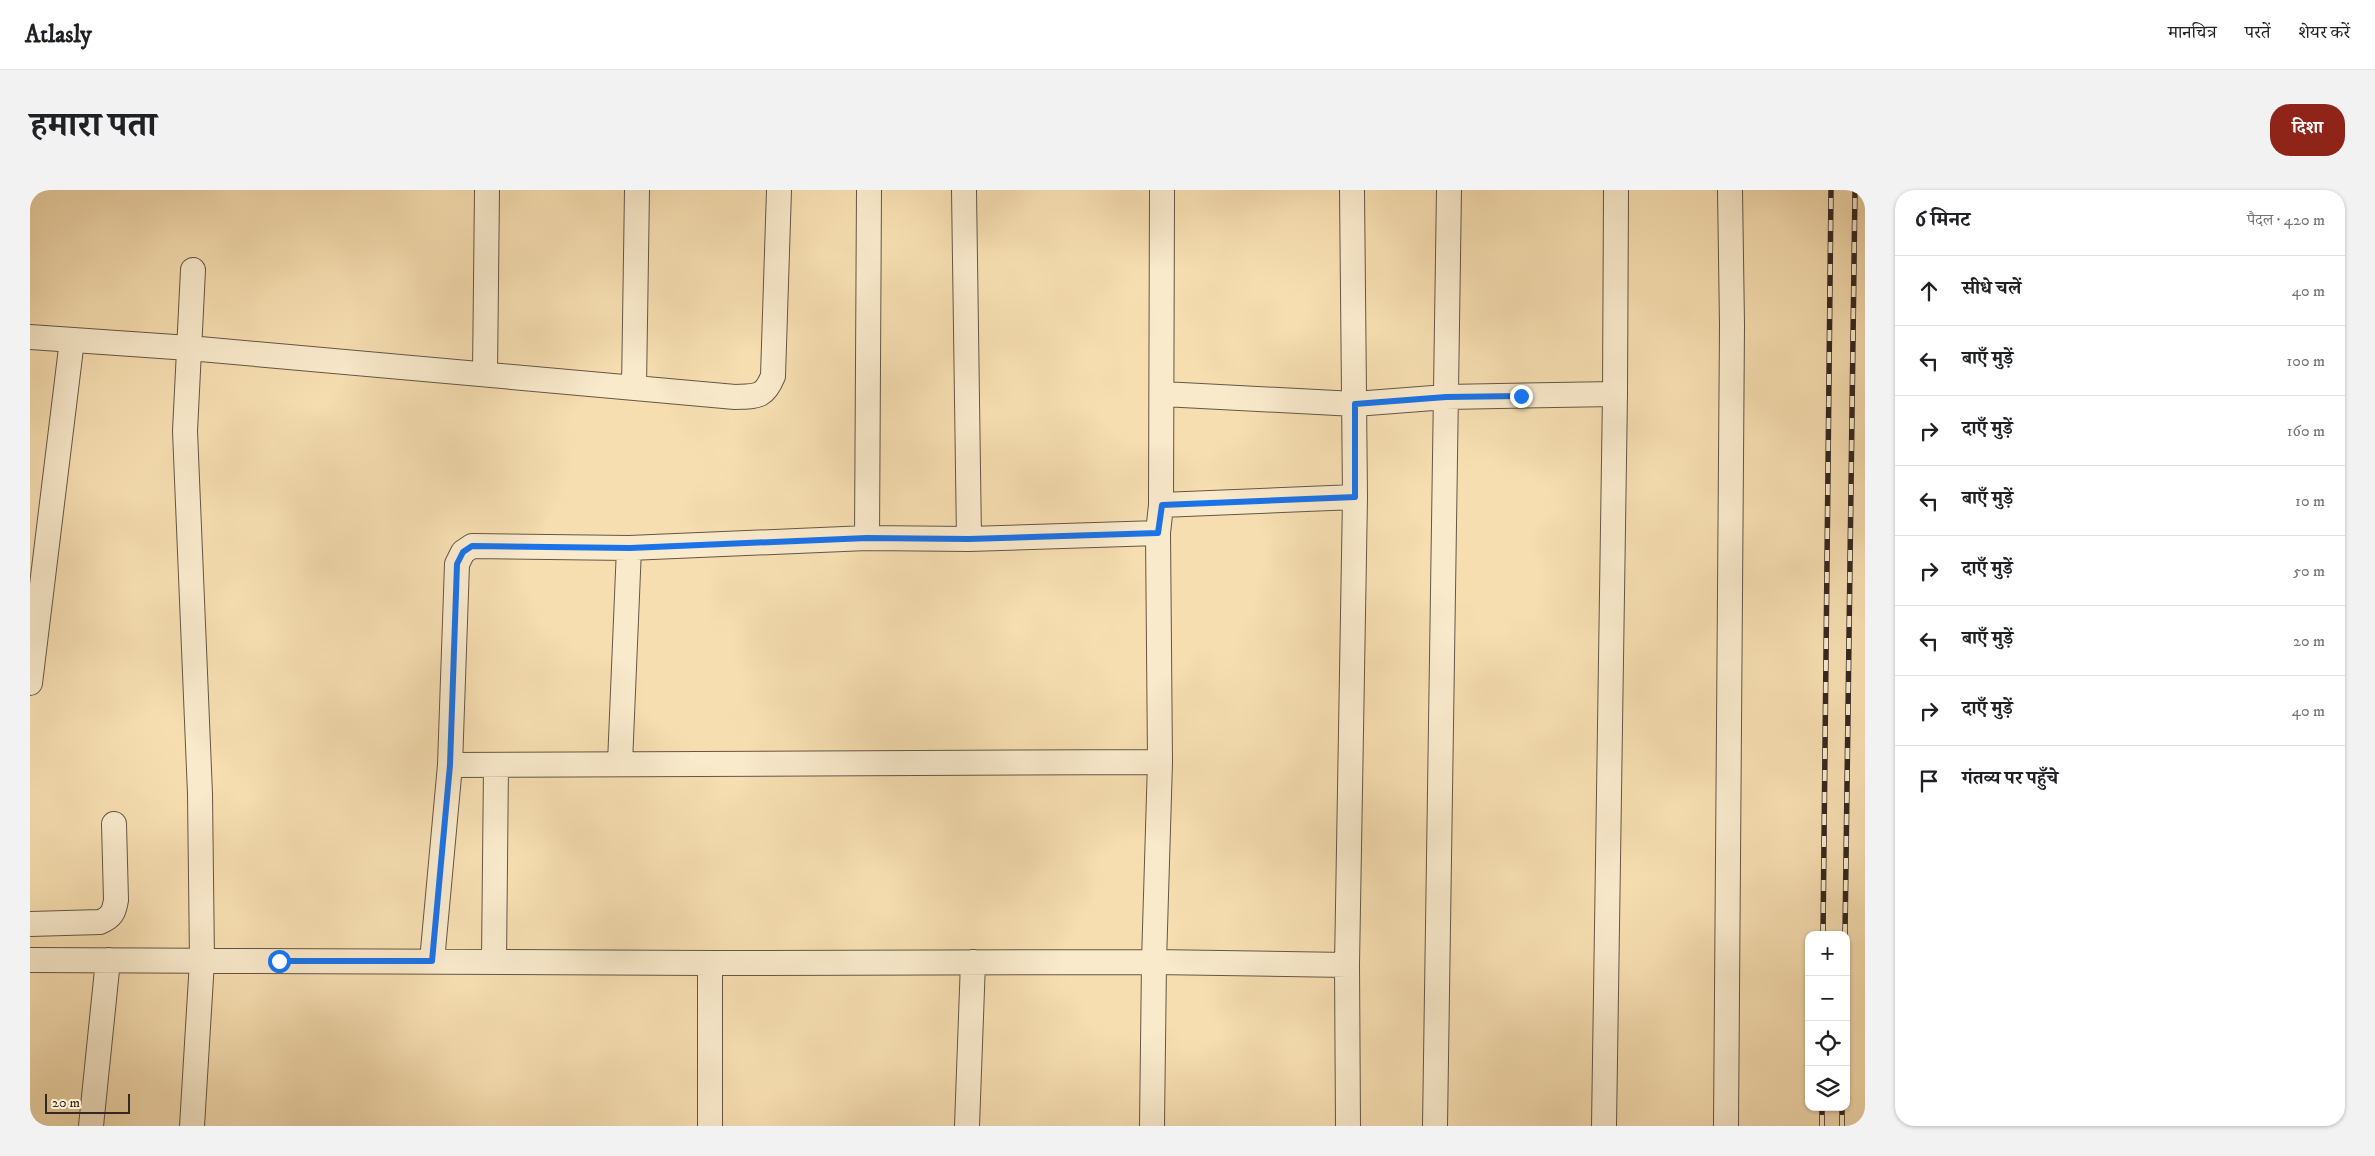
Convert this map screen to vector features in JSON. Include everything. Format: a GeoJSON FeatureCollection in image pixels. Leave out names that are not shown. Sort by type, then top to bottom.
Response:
{"type":"FeatureCollection","features":[{"type":"Feature","properties":{"kind":"street"},"geometry":{"type":"LineString","coordinates":[[485,374],[487,190]]}},
{"type":"Feature","properties":{"kind":"street"},"geometry":{"type":"LineString","coordinates":[[634,388],[637,190]]}},
{"type":"Feature","properties":{"kind":"street"},"geometry":{"type":"LineString","coordinates":[[30,336],[189,348],[735,397],[758,396],[768,390],[773,376],[779,190]]}},
{"type":"Feature","properties":{"kind":"street"},"geometry":{"type":"LineString","coordinates":[[867,538],[869,190]]}},
{"type":"Feature","properties":{"kind":"street"},"geometry":{"type":"LineString","coordinates":[[964,190],[969,539]]}},
{"type":"Feature","properties":{"kind":"street"},"geometry":{"type":"LineString","coordinates":[[1152,1126],[1154,962],[1160,762],[1158,533],[1162,505],[1162,190]]}},
{"type":"Feature","properties":{"kind":"street"},"geometry":{"type":"LineString","coordinates":[[1348,1126],[1347,965],[1355,497],[1352,190]]}},
{"type":"Feature","properties":{"kind":"street"},"geometry":{"type":"LineString","coordinates":[[1435,1126],[1449,190]]}},
{"type":"Feature","properties":{"kind":"street"},"geometry":{"type":"LineString","coordinates":[[1604,1126],[1615,394],[1616,190]]}},
{"type":"Feature","properties":{"kind":"street"},"geometry":{"type":"LineString","coordinates":[[1726,1126],[1732,375],[1730,190]]}},
{"type":"Feature","properties":{"kind":"street"},"geometry":{"type":"LineString","coordinates":[[192,1126],[202,961],[200,794],[185,431],[193,270]]}},
{"type":"Feature","properties":{"kind":"street"},"geometry":{"type":"LineString","coordinates":[[30,683],[72,340]]}},
{"type":"Feature","properties":{"kind":"street"},"geometry":{"type":"LineString","coordinates":[[1162,394],[1355,404],[1446,397],[1615,394]]}},
{"type":"Feature","properties":{"kind":"street"},"geometry":{"type":"LineString","coordinates":[[1162,505],[1355,497]]}},
{"type":"Feature","properties":{"kind":"street"},"geometry":{"type":"LineString","coordinates":[[432,961],[450,765],[457,564],[463,552],[472,546],[630,548],[867,538],[969,539],[1158,533]]}},
{"type":"Feature","properties":{"kind":"street"},"geometry":{"type":"LineString","coordinates":[[620,763],[630,548]]}},
{"type":"Feature","properties":{"kind":"street"},"geometry":{"type":"LineString","coordinates":[[450,765],[1160,762]]}},
{"type":"Feature","properties":{"kind":"street"},"geometry":{"type":"LineString","coordinates":[[494,962],[496,765]]}},
{"type":"Feature","properties":{"kind":"street"},"geometry":{"type":"LineString","coordinates":[[30,924],[100,922],[109,918],[115,910],[116,900],[114,824]]}},
{"type":"Feature","properties":{"kind":"street"},"geometry":{"type":"LineString","coordinates":[[30,960],[710,963],[1154,962],[1347,965]]}},
{"type":"Feature","properties":{"kind":"street"},"geometry":{"type":"LineString","coordinates":[[91,1126],[108,960]]}},
{"type":"Feature","properties":{"kind":"street"},"geometry":{"type":"LineString","coordinates":[[967,1126],[973,962]]}},
{"type":"Feature","properties":{"kind":"street"},"geometry":{"type":"LineString","coordinates":[[710,963],[710,1126]]}},
{"type":"Feature","properties":{"kind":"railway"},"geometry":{"type":"LineString","coordinates":[[1823,931],[1831,190]]}},
{"type":"Feature","properties":{"kind":"railway"},"geometry":{"type":"LineString","coordinates":[[1845,931],[1855,190]]}},
{"type":"Feature","properties":{"kind":"railway"},"geometry":{"type":"LineString","coordinates":[[1822,1111],[1822,1126]]}},
{"type":"Feature","properties":{"kind":"railway"},"geometry":{"type":"LineString","coordinates":[[1842,1111],[1842,1126]]}},
{"type":"Feature","properties":{"kind":"route"},"geometry":{"type":"LineString","coordinates":[[279,961],[432,961],[450,765],[457,564],[463,552],[472,546],[630,548],[867,538],[969,539],[1158,533],[1162,505],[1355,497],[1355,404],[1446,397],[1521,396]]}}]}
